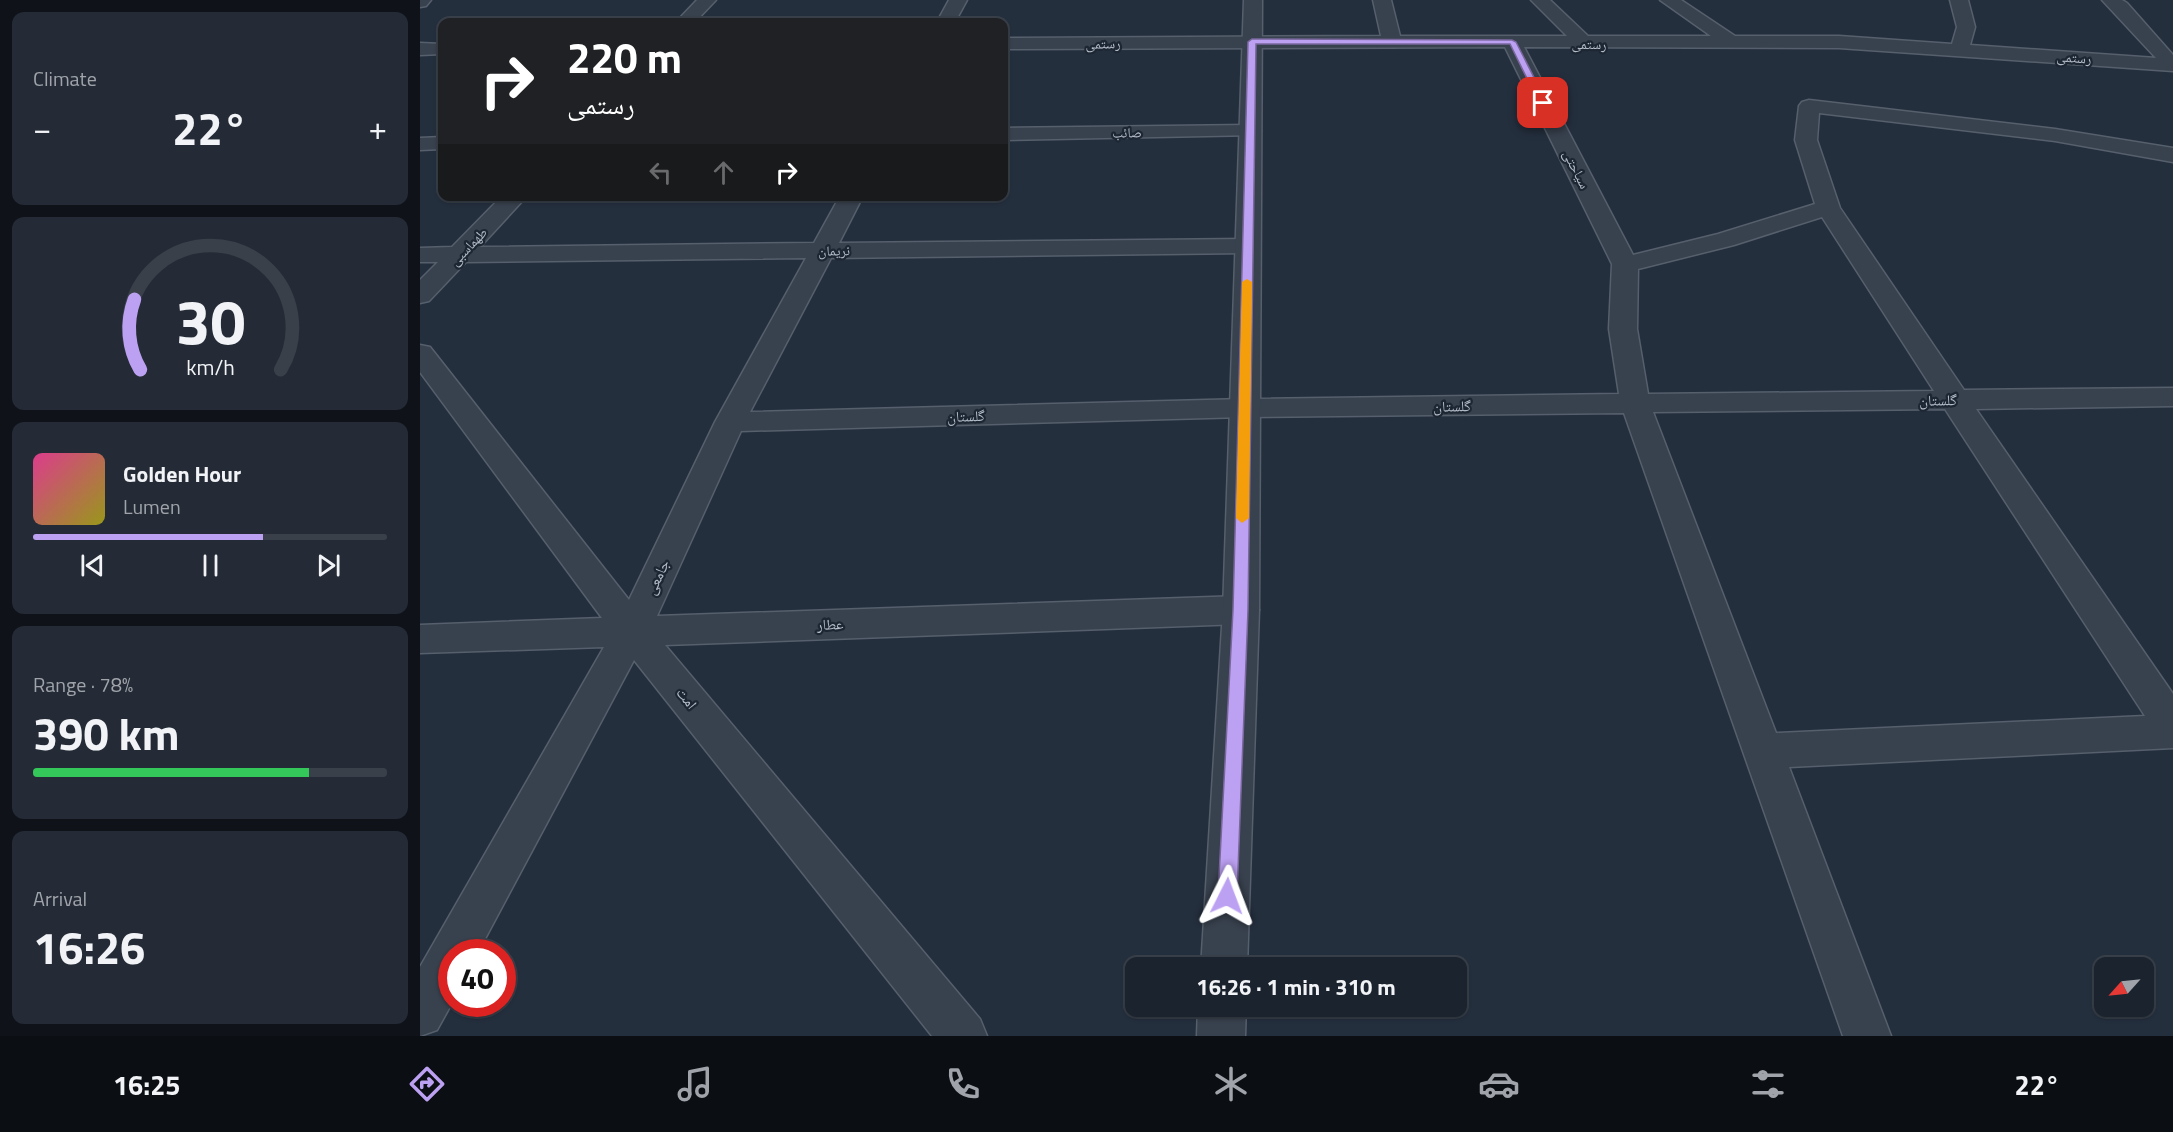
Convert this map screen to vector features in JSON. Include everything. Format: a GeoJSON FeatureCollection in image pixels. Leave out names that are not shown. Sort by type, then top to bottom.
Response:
{"type":"FeatureCollection","features":[{"type":"Feature","properties":{"kind":"street"},"geometry":{"type":"LineString","coordinates":[[689,18],[707,0]]}},
{"type":"Feature","properties":{"kind":"street"},"geometry":{"type":"LineString","coordinates":[[948,18],[958,0]]}},
{"type":"Feature","properties":{"kind":"street"},"geometry":{"type":"LineString","coordinates":[[1225,957],[1241,610],[1253,0]]}},
{"type":"Feature","properties":{"kind":"street"},"geometry":{"type":"LineString","coordinates":[[1382,0],[1392,42]]}},
{"type":"Feature","properties":{"kind":"street"},"geometry":{"type":"LineString","coordinates":[[1540,0],[1585,42]]}},
{"type":"Feature","properties":{"kind":"street"},"geometry":{"type":"LineString","coordinates":[[1669,0],[1733,43]]}},
{"type":"Feature","properties":{"kind":"street"},"geometry":{"type":"LineString","coordinates":[[1959,0],[1966,27],[1959,50]]}},
{"type":"Feature","properties":{"kind":"street"},"geometry":{"type":"LineString","coordinates":[[2111,0],[2121,7],[2172,65]]}},
{"type":"Feature","properties":{"kind":"street","name":"سیاحتی"},"geometry":{"type":"LineString","coordinates":[[1512,42],[1625,264]]}},
{"type":"Feature","properties":{"kind":"street","name":"رستمی"},"geometry":{"type":"LineString","coordinates":[[1008,44],[1839,42],[2172,65]]}},
{"type":"Feature","properties":{"kind":"street"},"geometry":{"type":"LineString","coordinates":[[420,49],[438,49]]}},
{"type":"Feature","properties":{"kind":"street"},"geometry":{"type":"LineString","coordinates":[[2173,155],[2055,135],[1809,106],[1806,140],[1828,208],[1953,400],[2173,725]]}},
{"type":"Feature","properties":{"kind":"street","name":"صائب"},"geometry":{"type":"LineString","coordinates":[[1008,134],[1250,131]]}},
{"type":"Feature","properties":{"kind":"street"},"geometry":{"type":"LineString","coordinates":[[420,144],[438,143]]}},
{"type":"Feature","properties":{"kind":"street","name":"طهماسبی"},"geometry":{"type":"LineString","coordinates":[[420,296],[511,201]]}},
{"type":"Feature","properties":{"kind":"street","name":"جامعی"},"geometry":{"type":"LineString","coordinates":[[460,939],[632,631],[730,422],[849,201]]}},
{"type":"Feature","properties":{"kind":"street"},"geometry":{"type":"LineString","coordinates":[[1828,208],[1725,240],[1625,264],[1623,329],[1635,403],[1868,1036]]}},
{"type":"Feature","properties":{"kind":"street","name":"نریمان"},"geometry":{"type":"LineString","coordinates":[[420,255],[1248,246]]}},
{"type":"Feature","properties":{"kind":"street","name":"امت"},"geometry":{"type":"LineString","coordinates":[[420,353],[632,631],[963,1036]]}},
{"type":"Feature","properties":{"kind":"street","name":"گلستان"},"geometry":{"type":"LineString","coordinates":[[730,422],[1245,408],[2173,397]]}},
{"type":"Feature","properties":{"kind":"street","name":"عطار"},"geometry":{"type":"LineString","coordinates":[[420,639],[1241,610]]}},
{"type":"Feature","properties":{"kind":"street"},"geometry":{"type":"LineString","coordinates":[[1763,751],[2173,731]]}},
{"type":"Feature","properties":{"kind":"street","name":"جامعی"},"geometry":{"type":"LineString","coordinates":[[420,1013],[438,980]]}},
{"type":"Feature","properties":{"kind":"street"},"geometry":{"type":"LineString","coordinates":[[1221,1036],[1222,1017]]}},
{"type":"Feature","properties":{"kind":"slow traffic"},"geometry":{"type":"LineString","coordinates":[[1242,518],[1247,282]]}},
{"type":"Feature","properties":{"kind":"route"},"geometry":{"type":"LineString","coordinates":[[1227,896],[1241,610],[1252,42],[1512,42],[1543,103]]}}]}
